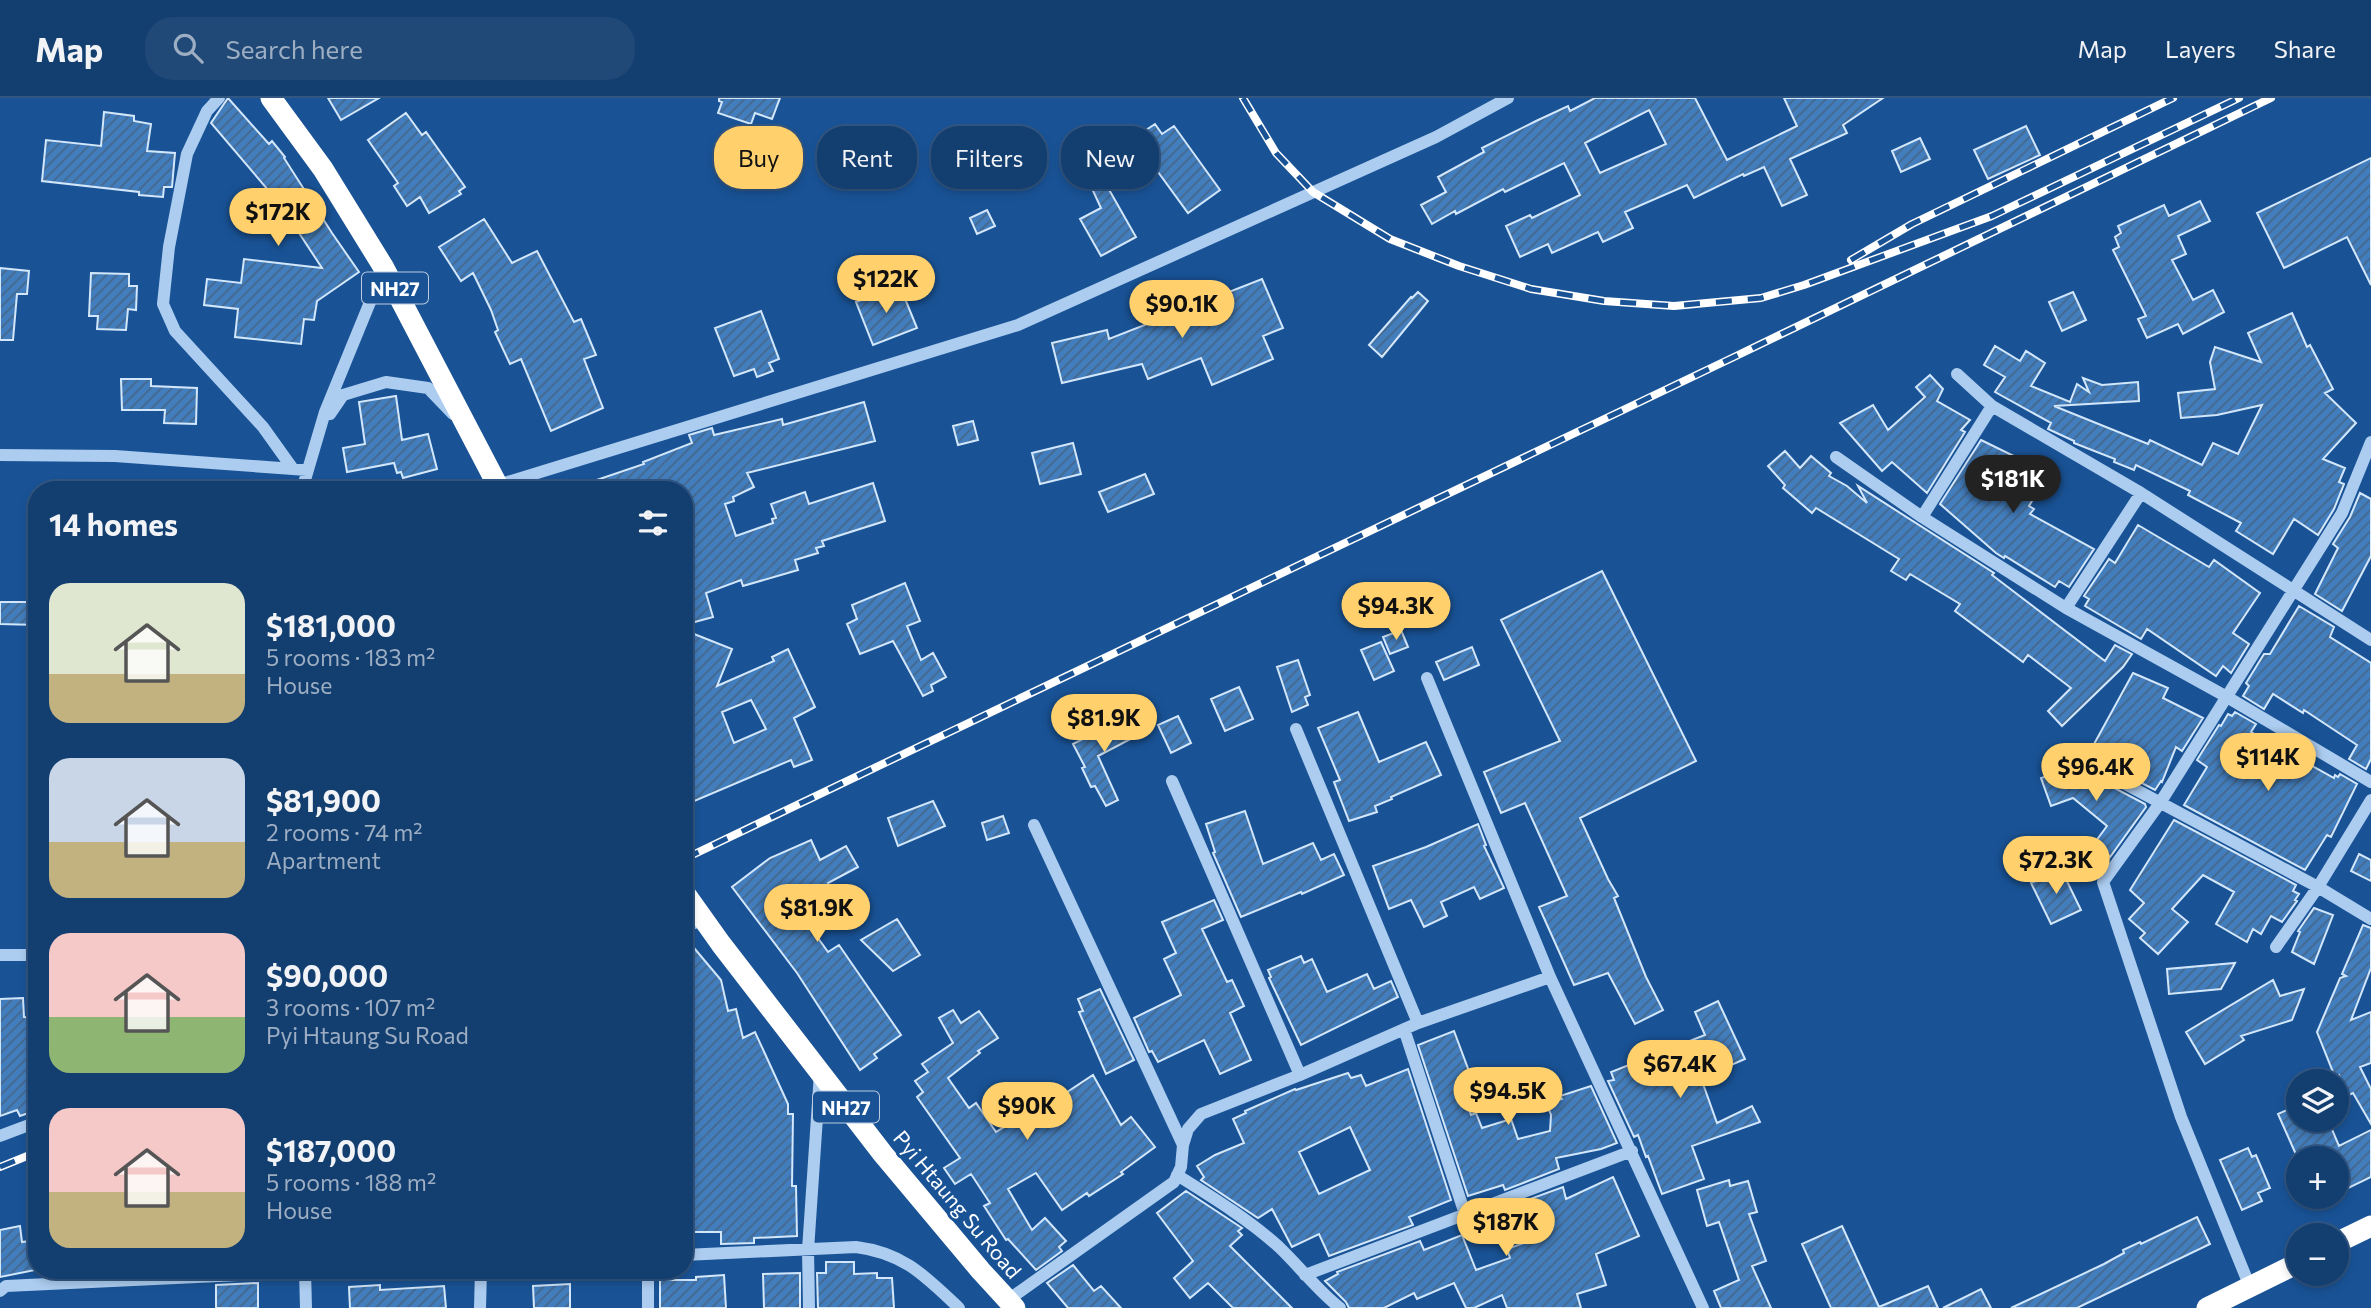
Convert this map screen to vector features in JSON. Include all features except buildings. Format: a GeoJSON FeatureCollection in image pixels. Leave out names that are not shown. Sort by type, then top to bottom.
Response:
{"type":"FeatureCollection","features":[{"type":"Feature","properties":{"kind":"highway","name":"NH27"},"geometry":{"type":"LineString","coordinates":[[271,98],[323,169],[384,268],[495,481]]}},
{"type":"Feature","properties":{"kind":"highway","name":"Pyi Htaung Su Road"},"geometry":{"type":"LineString","coordinates":[[693,903],[883,1154],[1012,1304]]}},
{"type":"Feature","properties":{"kind":"highway"},"geometry":{"type":"LineString","coordinates":[[2349,1237],[2371,1226]]}},
{"type":"Feature","properties":{"kind":"highway"},"geometry":{"type":"LineString","coordinates":[[2207,1308],[2286,1269]]}},
{"type":"Feature","properties":{"kind":"street"},"geometry":{"type":"LineString","coordinates":[[219,98],[207,111],[187,154],[169,247],[163,304],[175,331],[263,427],[293,469]]}},
{"type":"Feature","properties":{"kind":"street"},"geometry":{"type":"LineString","coordinates":[[521,481],[1018,325],[1437,137],[1508,98]]}},
{"type":"Feature","properties":{"kind":"street"},"geometry":{"type":"LineString","coordinates":[[304,481],[321,425],[384,268]]}},
{"type":"Feature","properties":{"kind":"street"},"geometry":{"type":"LineString","coordinates":[[1957,374],[1992,406],[2141,493],[2371,640]]}},
{"type":"Feature","properties":{"kind":"street"},"geometry":{"type":"LineString","coordinates":[[321,425],[343,395],[386,382],[428,388],[468,429]]}},
{"type":"Feature","properties":{"kind":"street"},"geometry":{"type":"LineString","coordinates":[[1922,517],[1992,406]]}},
{"type":"Feature","properties":{"kind":"street"},"geometry":{"type":"LineString","coordinates":[[2250,1287],[2181,1117],[2103,882],[2160,803],[2342,513],[2371,442]]}},
{"type":"Feature","properties":{"kind":"street"},"geometry":{"type":"LineString","coordinates":[[0,455],[115,456],[307,470]]}},
{"type":"Feature","properties":{"kind":"street"},"geometry":{"type":"LineString","coordinates":[[1836,457],[1922,517],[2067,608],[2227,697],[2371,782]]}},
{"type":"Feature","properties":{"kind":"street"},"geometry":{"type":"LineString","coordinates":[[2067,608],[2141,493]]}},
{"type":"Feature","properties":{"kind":"street"},"geometry":{"type":"LineString","coordinates":[[1427,678],[1550,977],[1703,1308]]}},
{"type":"Feature","properties":{"kind":"street"},"geometry":{"type":"LineString","coordinates":[[1296,729],[1418,1023]]}},
{"type":"Feature","properties":{"kind":"street"},"geometry":{"type":"LineString","coordinates":[[2086,763],[2318,887],[2371,919]]}},
{"type":"Feature","properties":{"kind":"street"},"geometry":{"type":"LineString","coordinates":[[1172,781],[1300,1075]]}},
{"type":"Feature","properties":{"kind":"street"},"geometry":{"type":"LineString","coordinates":[[2276,947],[2318,887],[2371,800]]}},
{"type":"Feature","properties":{"kind":"street"},"geometry":{"type":"LineString","coordinates":[[1034,825],[1182,1145]]}},
{"type":"Feature","properties":{"kind":"street"},"geometry":{"type":"LineString","coordinates":[[693,924],[705,919]]}},
{"type":"Feature","properties":{"kind":"street"},"geometry":{"type":"LineString","coordinates":[[0,955],[28,955]]}},
{"type":"Feature","properties":{"kind":"street"},"geometry":{"type":"LineString","coordinates":[[1012,1304],[1174,1182],[1181,1167],[1182,1145],[1188,1129],[1202,1114],[1300,1075],[1418,1023],[1550,977]]}},
{"type":"Feature","properties":{"kind":"street"},"geometry":{"type":"LineString","coordinates":[[1404,1030],[1465,1214]]}},
{"type":"Feature","properties":{"kind":"street"},"geometry":{"type":"LineString","coordinates":[[808,1308],[808,1250],[820,1073]]}},
{"type":"Feature","properties":{"kind":"street"},"geometry":{"type":"LineString","coordinates":[[0,1136],[28,1125]]}},
{"type":"Feature","properties":{"kind":"street"},"geometry":{"type":"LineString","coordinates":[[1305,1275],[1632,1152]]}},
{"type":"Feature","properties":{"kind":"street"},"geometry":{"type":"LineString","coordinates":[[1177,1175],[1220,1202],[1279,1247],[1321,1293],[1340,1308]]}},
{"type":"Feature","properties":{"kind":"street"},"geometry":{"type":"LineString","coordinates":[[693,1255],[856,1247],[878,1250],[901,1259],[959,1308]]}},
{"type":"Feature","properties":{"kind":"street"},"geometry":{"type":"LineString","coordinates":[[0,1291],[6,1286],[146,1279]]}},
{"type":"Feature","properties":{"kind":"street"},"geometry":{"type":"LineString","coordinates":[[305,1279],[306,1308]]}},
{"type":"Feature","properties":{"kind":"street"},"geometry":{"type":"LineString","coordinates":[[480,1308],[481,1279]]}},
{"type":"Feature","properties":{"kind":"street"},"geometry":{"type":"LineString","coordinates":[[648,1279],[648,1308]]}},
{"type":"Feature","properties":{"kind":"railway"},"geometry":{"type":"LineString","coordinates":[[1243,98],[1276,153],[1313,192],[1390,239],[1459,266],[1531,289],[1604,301],[1674,306],[1761,298],[1804,285],[1992,216],[2239,98]]}},
{"type":"Feature","properties":{"kind":"railway"},"geometry":{"type":"LineString","coordinates":[[1851,260],[1912,224],[2173,98]]}},
{"type":"Feature","properties":{"kind":"railway"},"geometry":{"type":"LineString","coordinates":[[693,855],[2271,98]]}},
{"type":"Feature","properties":{"kind":"railway"},"geometry":{"type":"LineString","coordinates":[[0,1167],[28,1156]]}}]}
